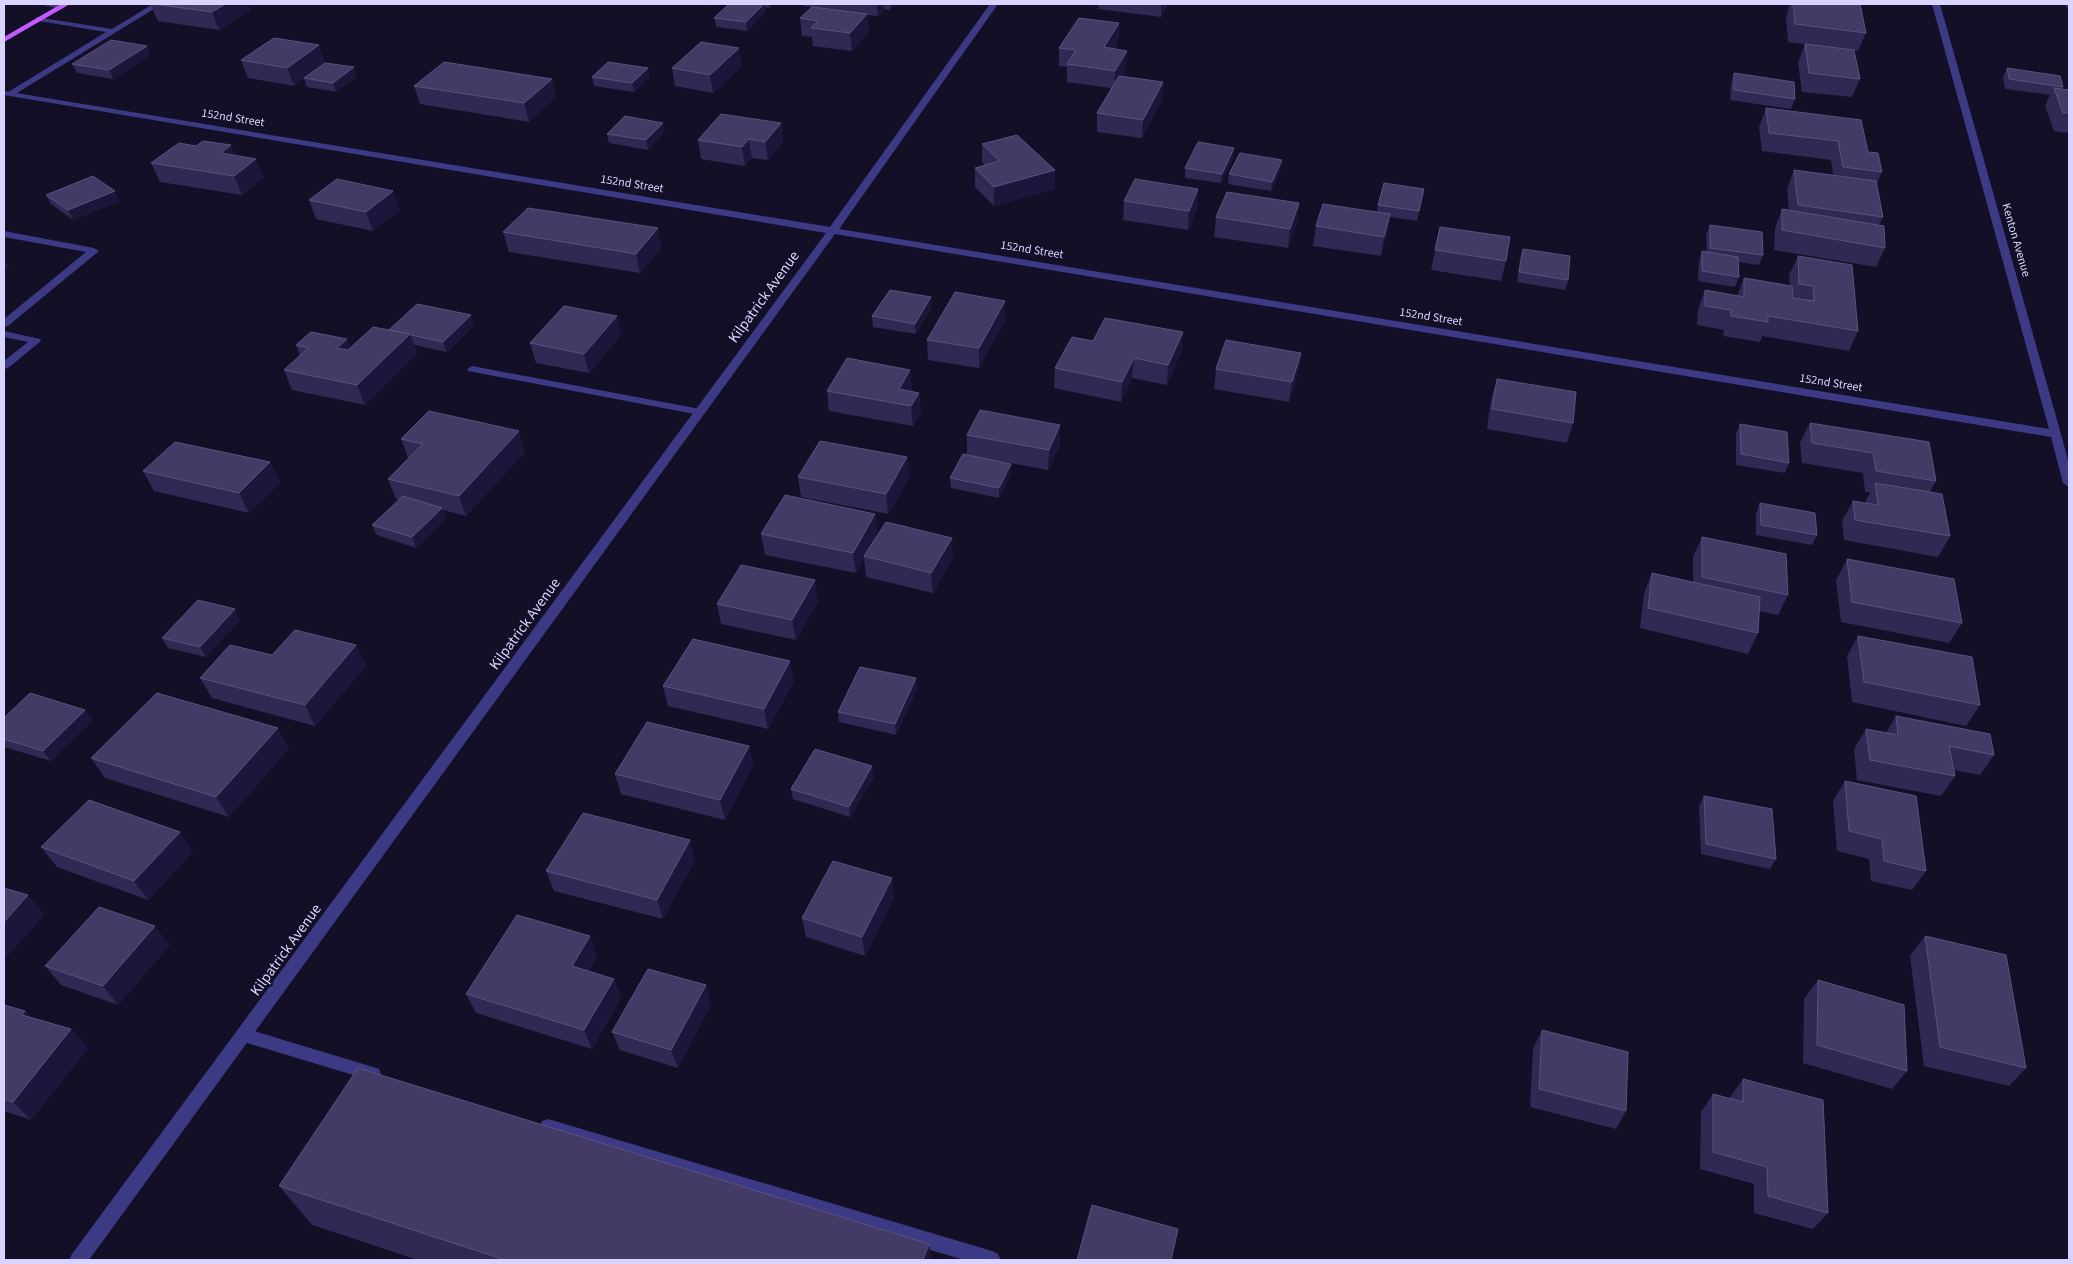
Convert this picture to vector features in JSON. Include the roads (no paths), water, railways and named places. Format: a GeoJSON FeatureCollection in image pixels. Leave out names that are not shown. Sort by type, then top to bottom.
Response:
{"type":"FeatureCollection","features":[{"type":"Feature","properties":{"kind":"main road"},"geometry":{"type":"LineString","coordinates":[[4,40],[63,5]]}},
{"type":"Feature","properties":{"kind":"street"},"geometry":{"type":"LineString","coordinates":[[43,4],[63,5]]}},
{"type":"Feature","properties":{"kind":"street"},"geometry":{"type":"LineString","coordinates":[[6,93],[158,4]]}},
{"type":"Feature","properties":{"kind":"street","name":"Kilpatrick Avenue"},"geometry":{"type":"LineString","coordinates":[[78,1260],[833,230],[994,4]]}},
{"type":"Feature","properties":{"kind":"street","name":"Kenton Avenue"},"geometry":{"type":"LineString","coordinates":[[1936,4],[2069,483]]}},
{"type":"Feature","properties":{"kind":"street"},"geometry":{"type":"LineString","coordinates":[[39,19],[113,31]]}},
{"type":"Feature","properties":{"kind":"street","name":"152nd Street"},"geometry":{"type":"LineString","coordinates":[[6,93],[2056,434]]}},
{"type":"Feature","properties":{"kind":"street"},"geometry":{"type":"LineString","coordinates":[[4,234],[94,251],[4,324]]}},
{"type":"Feature","properties":{"kind":"street"},"geometry":{"type":"LineString","coordinates":[[4,334],[36,341],[4,366]]}},
{"type":"Feature","properties":{"kind":"street"},"geometry":{"type":"LineString","coordinates":[[472,369],[700,412]]}},
{"type":"Feature","properties":{"kind":"street"},"geometry":{"type":"LineString","coordinates":[[244,1035],[386,1078]]}},
{"type":"Feature","properties":{"kind":"street"},"geometry":{"type":"LineString","coordinates":[[537,1123],[992,1260]]}}]}
